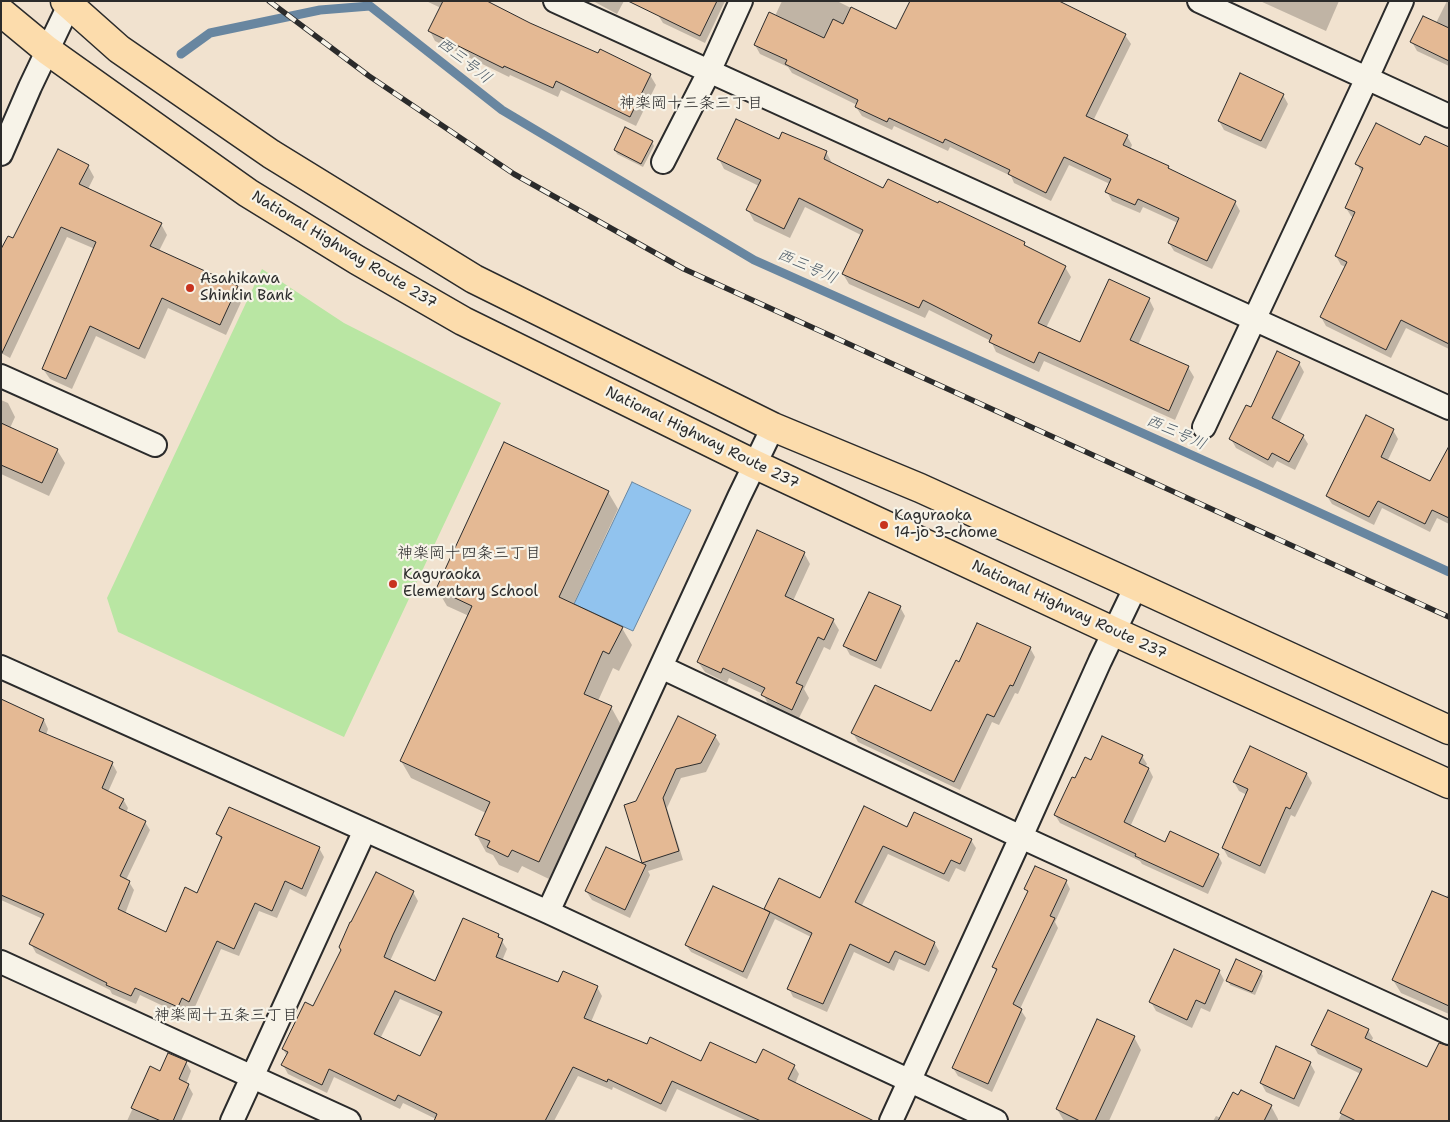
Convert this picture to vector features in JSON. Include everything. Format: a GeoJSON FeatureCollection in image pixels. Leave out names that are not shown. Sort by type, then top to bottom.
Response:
{"type":"FeatureCollection","features":[{"type":"Feature","properties":{"kind":"highway"},"geometry":{"type":"LineString","coordinates":[[68,2],[119,49],[271,154],[474,279],[773,427],[920,488],[1449,730]]}},
{"type":"Feature","properties":{"kind":"highway","name":"National Highway Route 237"},"geometry":{"type":"LineString","coordinates":[[1,12],[47,50],[248,193],[357,260],[463,321],[754,464],[1115,632],[1449,784]]}},
{"type":"Feature","properties":{"kind":"street"},"geometry":{"type":"LineString","coordinates":[[555,1],[1449,408]]}},
{"type":"Feature","properties":{"kind":"street"},"geometry":{"type":"LineString","coordinates":[[663,162],[709,72],[742,1]]}},
{"type":"Feature","properties":{"kind":"street"},"geometry":{"type":"LineString","coordinates":[[1199,1],[1449,116]]}},
{"type":"Feature","properties":{"kind":"street"},"geometry":{"type":"LineString","coordinates":[[1204,427],[1402,1]]}},
{"type":"Feature","properties":{"kind":"street"},"geometry":{"type":"LineString","coordinates":[[1,154],[68,2]]}},
{"type":"Feature","properties":{"kind":"street"},"geometry":{"type":"LineString","coordinates":[[1,376],[155,445]]}},
{"type":"Feature","properties":{"kind":"street"},"geometry":{"type":"LineString","coordinates":[[548,912],[754,464],[773,427]]}},
{"type":"Feature","properties":{"kind":"street"},"geometry":{"type":"LineString","coordinates":[[891,1121],[1100,661],[1136,586]]}},
{"type":"Feature","properties":{"kind":"street"},"geometry":{"type":"LineString","coordinates":[[1,667],[548,912],[996,1121]]}},
{"type":"Feature","properties":{"kind":"street"},"geometry":{"type":"LineString","coordinates":[[661,667],[1021,837],[1449,1033]]}},
{"type":"Feature","properties":{"kind":"street"},"geometry":{"type":"LineString","coordinates":[[232,1121],[366,830]]}},
{"type":"Feature","properties":{"kind":"street"},"geometry":{"type":"LineString","coordinates":[[1,962],[349,1121]]}},
{"type":"Feature","properties":{"kind":"green space"},"geometry":{"type":"Polygon","coordinates":[[[262,269],[344,323],[501,403],[344,737],[118,632],[107,598],[262,269]]]}},
{"type":"Feature","properties":{"kind":"water"},"geometry":{"type":"Polygon","coordinates":[[[632,482],[691,510],[633,631],[574,604],[632,482]]]}},
{"type":"Feature","properties":{"kind":"building"},"geometry":{"type":"Polygon","coordinates":[[[443,1],[487,1],[530,23],[598,53],[600,49],[651,74],[630,117],[556,81],[553,88],[504,66],[503,68],[428,31],[443,1]]]}},
{"type":"Feature","properties":{"kind":"building"},"geometry":{"type":"Polygon","coordinates":[[[628,1],[717,1],[700,36],[628,1]]]}},
{"type":"Feature","properties":{"kind":"building"},"geometry":{"type":"Polygon","coordinates":[[[910,1],[1059,1],[1126,34],[1086,116],[1128,135],[1123,145],[1169,166],[1168,168],[1236,201],[1207,261],[1168,243],[1179,218],[1138,199],[1135,205],[1105,192],[1111,179],[1064,157],[1046,193],[1008,174],[1010,170],[945,139],[943,143],[889,118],[887,122],[855,107],[858,100],[785,64],[787,60],[754,45],[769,12],[824,38],[833,19],[843,24],[851,7],[896,29],[910,1]]]}},
{"type":"Feature","properties":{"kind":"building"},"geometry":{"type":"Polygon","coordinates":[[[1423,16],[1449,28],[1449,61],[1410,42],[1423,16]]]}},
{"type":"Feature","properties":{"kind":"building"},"geometry":{"type":"Polygon","coordinates":[[[1240,73],[1284,94],[1261,141],[1218,121],[1240,73]]]}},
{"type":"Feature","properties":{"kind":"building"},"geometry":{"type":"Polygon","coordinates":[[[736,119],[779,139],[782,132],[827,151],[824,159],[883,188],[888,179],[1025,242],[1024,245],[1066,266],[1038,323],[1080,342],[1109,279],[1150,298],[1130,340],[1189,366],[1169,411],[1039,352],[1034,363],[989,342],[992,335],[923,300],[919,308],[842,274],[863,230],[799,198],[784,229],[746,210],[761,180],[717,159],[736,119]]]}},
{"type":"Feature","properties":{"kind":"building"},"geometry":{"type":"Polygon","coordinates":[[[1376,123],[1420,145],[1425,136],[1449,147],[1449,344],[1401,320],[1386,350],[1320,317],[1347,262],[1335,256],[1355,212],[1345,208],[1363,168],[1355,164],[1376,123]]]}},
{"type":"Feature","properties":{"kind":"building"},"geometry":{"type":"Polygon","coordinates":[[[625,127],[653,141],[641,164],[614,150],[625,127]]]}},
{"type":"Feature","properties":{"kind":"building"},"geometry":{"type":"Polygon","coordinates":[[[58,149],[89,165],[79,184],[162,223],[150,246],[238,286],[220,325],[162,298],[139,349],[90,326],[66,379],[42,369],[96,242],[61,227],[1,355],[1,249],[8,236],[13,238],[58,149]]]}},
{"type":"Feature","properties":{"kind":"building"},"geometry":{"type":"Polygon","coordinates":[[[1277,351],[1300,362],[1272,418],[1304,435],[1289,462],[1272,453],[1268,460],[1229,439],[1246,405],[1251,407],[1277,351]]]}},
{"type":"Feature","properties":{"kind":"building"},"geometry":{"type":"Polygon","coordinates":[[[1366,415],[1394,429],[1381,457],[1430,481],[1449,446],[1449,518],[1432,510],[1425,524],[1378,501],[1369,517],[1326,496],[1366,415]]]}},
{"type":"Feature","properties":{"kind":"building"},"geometry":{"type":"Polygon","coordinates":[[[1,423],[58,449],[42,483],[1,465],[1,423]]]}},
{"type":"Feature","properties":{"kind":"building"},"geometry":{"type":"Polygon","coordinates":[[[504,442],[609,491],[559,597],[623,627],[609,654],[603,651],[584,694],[612,706],[539,862],[512,850],[508,857],[487,847],[490,841],[475,835],[490,802],[400,761],[472,606],[436,589],[504,442]]]}},
{"type":"Feature","properties":{"kind":"building"},"geometry":{"type":"Polygon","coordinates":[[[757,530],[805,552],[785,596],[834,619],[824,640],[818,637],[796,683],[803,686],[792,710],[761,695],[765,688],[723,668],[721,673],[697,662],[757,530]]]}},
{"type":"Feature","properties":{"kind":"building"},"geometry":{"type":"Polygon","coordinates":[[[869,592],[901,606],[876,661],[843,646],[869,592]]]}},
{"type":"Feature","properties":{"kind":"building"},"geometry":{"type":"Polygon","coordinates":[[[977,623],[1031,647],[1013,686],[1010,685],[994,717],[987,714],[954,782],[851,733],[875,685],[931,711],[956,660],[959,662],[977,623]]]}},
{"type":"Feature","properties":{"kind":"building"},"geometry":{"type":"Polygon","coordinates":[[[1,699],[44,719],[39,731],[113,762],[102,788],[124,799],[119,808],[146,821],[120,876],[130,881],[118,909],[166,932],[185,887],[197,893],[222,837],[216,834],[229,807],[320,847],[302,889],[285,881],[272,911],[255,903],[234,949],[217,941],[189,1002],[182,998],[178,1007],[135,988],[131,996],[106,985],[107,983],[29,944],[44,914],[1,895],[1,699]]]}},
{"type":"Feature","properties":{"kind":"building"},"geometry":{"type":"Polygon","coordinates":[[[678,716],[716,735],[701,763],[676,769],[663,798],[679,851],[642,863],[624,805],[636,801],[678,716]]]}},
{"type":"Feature","properties":{"kind":"building"},"geometry":{"type":"Polygon","coordinates":[[[1102,736],[1143,755],[1139,763],[1149,768],[1124,822],[1165,842],[1170,831],[1219,854],[1203,887],[1135,856],[1136,854],[1054,815],[1072,777],[1075,778],[1085,757],[1091,760],[1102,736]]]}},
{"type":"Feature","properties":{"kind":"building"},"geometry":{"type":"Polygon","coordinates":[[[1250,746],[1307,773],[1290,809],[1286,807],[1260,866],[1222,848],[1248,789],[1233,782],[1250,746]]]}},
{"type":"Feature","properties":{"kind":"building"},"geometry":{"type":"Polygon","coordinates":[[[864,806],[907,827],[914,812],[972,839],[960,864],[951,860],[944,874],[883,846],[855,902],[935,942],[925,965],[895,951],[889,963],[850,944],[823,1004],[787,989],[812,933],[764,909],[779,878],[820,898],[864,806]]]}},
{"type":"Feature","properties":{"kind":"building"},"geometry":{"type":"Polygon","coordinates":[[[606,847],[646,865],[625,910],[585,891],[606,847]]]}},
{"type":"Feature","properties":{"kind":"building"},"geometry":{"type":"Polygon","coordinates":[[[1035,866],[1067,880],[1050,916],[1055,918],[1013,1004],[1022,1009],[988,1084],[952,1068],[997,969],[992,967],[1028,891],[1024,889],[1035,866]]]}},
{"type":"Feature","properties":{"kind":"building"},"geometry":{"type":"Polygon","coordinates":[[[376,872],[414,891],[384,957],[435,981],[463,918],[499,934],[498,937],[503,939],[496,957],[558,982],[563,971],[598,986],[584,1018],[647,1044],[650,1037],[701,1061],[710,1042],[756,1063],[763,1049],[795,1065],[788,1079],[874,1121],[761,1121],[672,1081],[661,1104],[608,1079],[607,1082],[573,1067],[545,1121],[434,1121],[437,1114],[398,1095],[395,1101],[329,1069],[322,1085],[281,1065],[288,1052],[282,1049],[305,1002],[313,1006],[341,950],[339,947],[376,872]],[[395,991],[374,1034],[420,1056],[442,1012],[395,991]]]}},
{"type":"Feature","properties":{"kind":"building"},"geometry":{"type":"Polygon","coordinates":[[[713,886],[770,912],[743,972],[685,945],[713,886]]]}},
{"type":"Feature","properties":{"kind":"building"},"geometry":{"type":"Polygon","coordinates":[[[1432,891],[1449,898],[1449,1006],[1392,980],[1432,891]]]}},
{"type":"Feature","properties":{"kind":"building"},"geometry":{"type":"Polygon","coordinates":[[[1174,949],[1220,970],[1205,1004],[1196,1000],[1187,1020],[1149,1002],[1174,949]]]}},
{"type":"Feature","properties":{"kind":"building"},"geometry":{"type":"Polygon","coordinates":[[[1236,959],[1262,971],[1252,992],[1226,981],[1236,959]]]}},
{"type":"Feature","properties":{"kind":"building"},"geometry":{"type":"Polygon","coordinates":[[[1328,1010],[1369,1029],[1365,1038],[1427,1067],[1439,1043],[1449,1046],[1449,1121],[1356,1121],[1340,1113],[1362,1069],[1311,1045],[1328,1010]]]}},
{"type":"Feature","properties":{"kind":"building"},"geometry":{"type":"Polygon","coordinates":[[[1097,1019],[1135,1036],[1095,1121],[1080,1121],[1056,1109],[1097,1019]]]}},
{"type":"Feature","properties":{"kind":"building"},"geometry":{"type":"Polygon","coordinates":[[[1276,1046],[1311,1062],[1294,1099],[1260,1083],[1276,1046]]]}},
{"type":"Feature","properties":{"kind":"building"},"geometry":{"type":"Polygon","coordinates":[[[168,1053],[187,1061],[179,1079],[189,1084],[173,1121],[161,1121],[131,1108],[150,1066],[160,1071],[168,1053]]]}},
{"type":"Feature","properties":{"kind":"building"},"geometry":{"type":"Polygon","coordinates":[[[1241,1090],[1272,1105],[1264,1121],[1218,1121],[1233,1092],[1238,1095],[1241,1090]]]}},
{"type":"Feature","properties":{"kind":"waterway","name":"西三号川"},"geometry":{"type":"LineString","coordinates":[[181,54],[210,33],[320,10],[370,6],[502,110],[754,260],[1259,485],[1449,572]]}},
{"type":"Feature","properties":{"kind":"railway"},"geometry":{"type":"LineString","coordinates":[[269,1],[369,76],[514,174],[684,269],[1449,617]]}},
{"type":"Feature","properties":{"kind":"place","name":"Asahikawa Shinkin Bank"},"geometry":{"type":"Point","coordinates":[190,288]}},
{"type":"Feature","properties":{"kind":"place","name":"Kaguraoka 14-jo 3-chome"},"geometry":{"type":"Point","coordinates":[884,525]}},
{"type":"Feature","properties":{"kind":"place","name":"Kaguraoka Elementary School"},"geometry":{"type":"Point","coordinates":[393,584]}},
{"type":"Feature","properties":{"kind":"district","name":"神楽岡十三条三丁目"},"geometry":{"type":"Point","coordinates":[691,104]}},
{"type":"Feature","properties":{"kind":"district","name":"神楽岡十四条三丁目"},"geometry":{"type":"Point","coordinates":[469,554]}},
{"type":"Feature","properties":{"kind":"district","name":"神楽岡十五条三丁目"},"geometry":{"type":"Point","coordinates":[226,1016]}}]}
